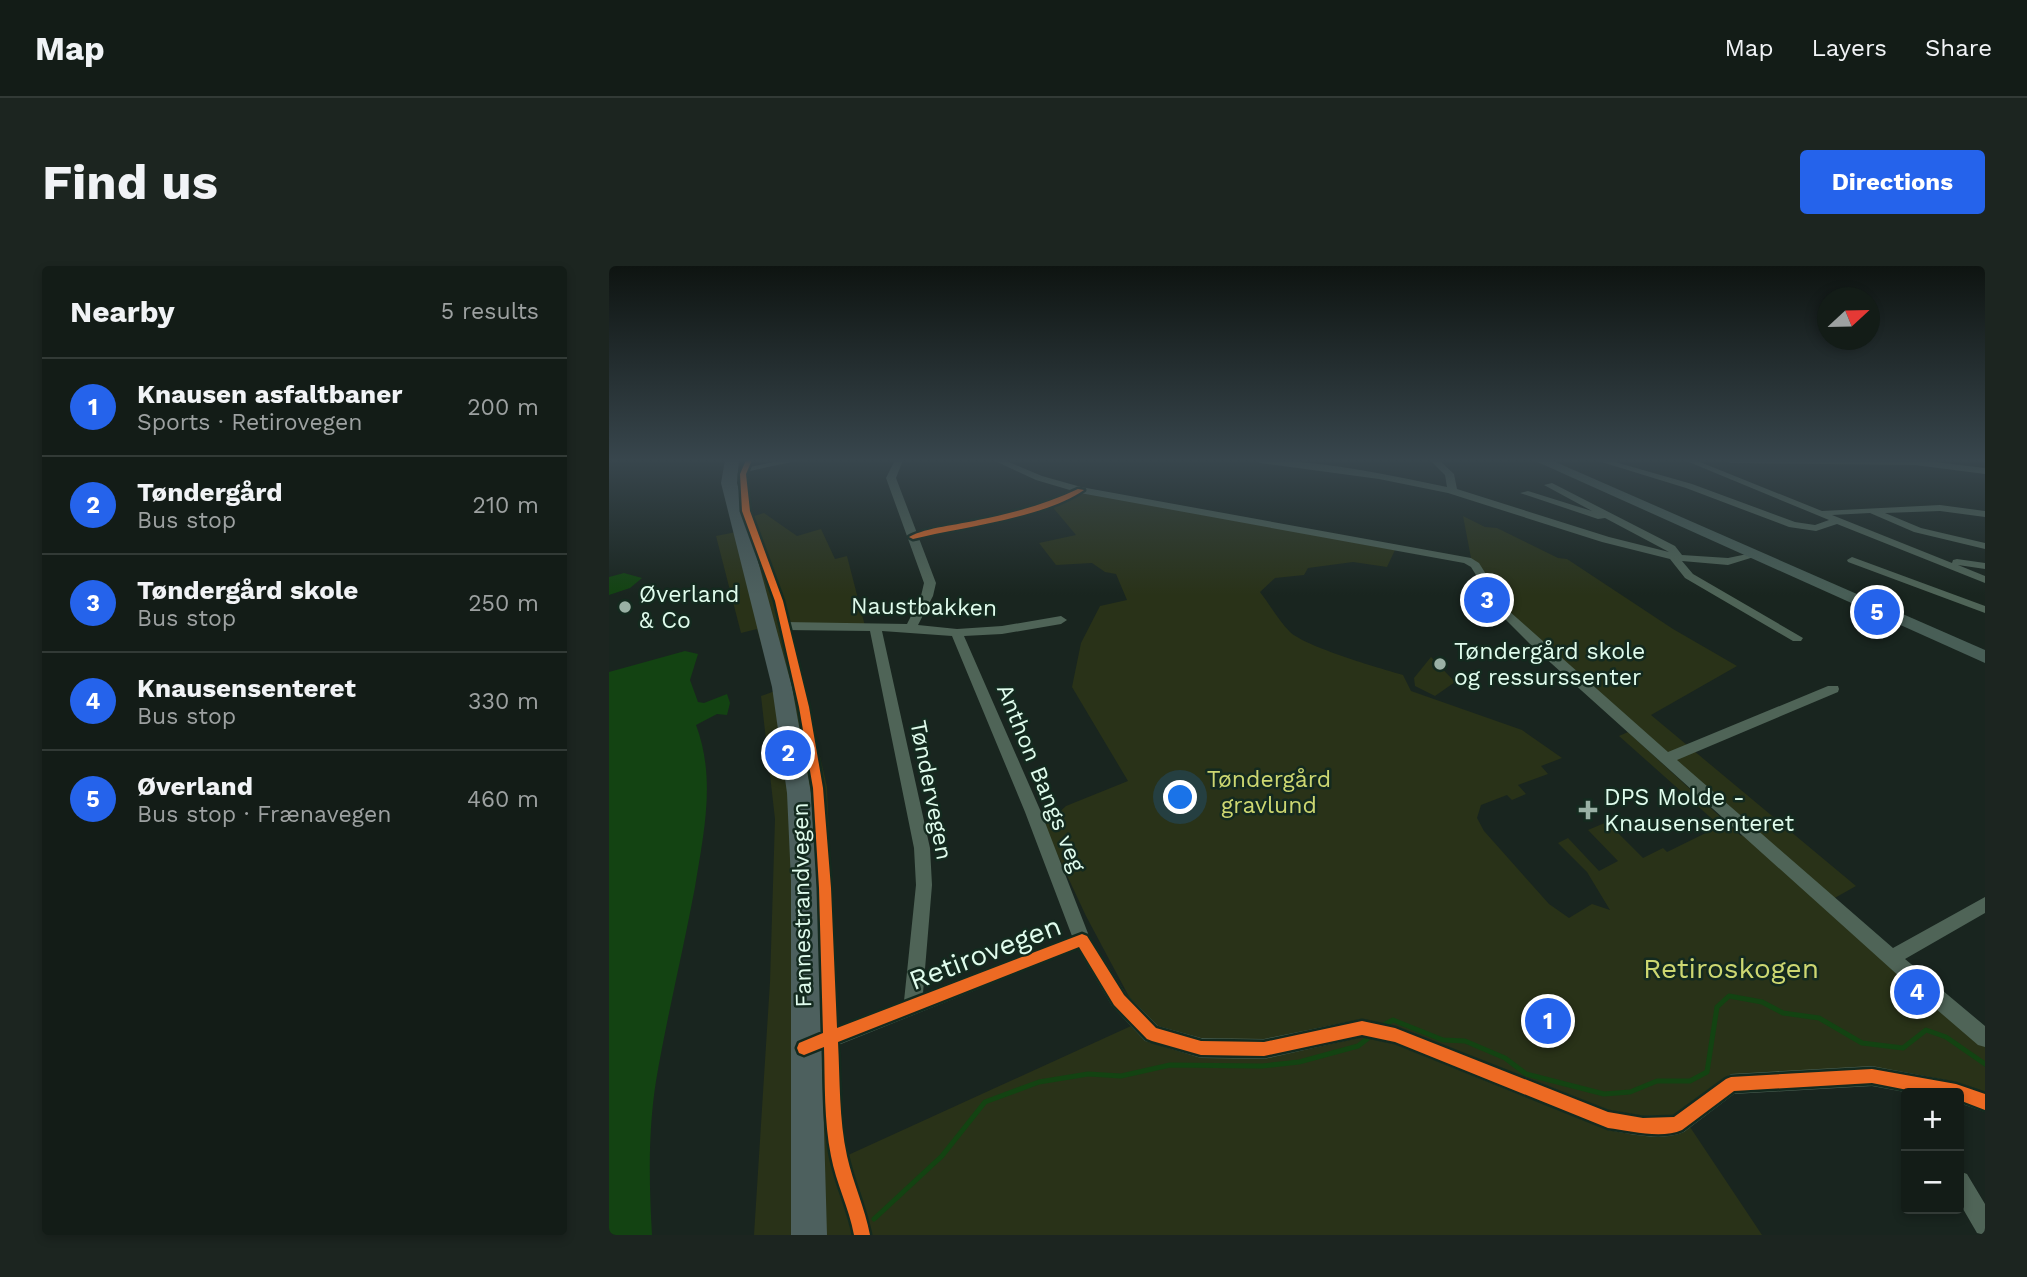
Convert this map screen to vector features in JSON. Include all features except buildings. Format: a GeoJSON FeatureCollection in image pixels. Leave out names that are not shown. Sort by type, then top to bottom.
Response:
{"type":"FeatureCollection","features":[{"type":"Feature","properties":{"kind":"highway","name":"Fannestrandvegen"},"geometry":{"type":"LineString","coordinates":[[734,505],[758,585],[782,687],[799,793],[804,881],[804,1048],[809,1235]]}},
{"type":"Feature","properties":{"kind":"main road"},"geometry":{"type":"LineString","coordinates":[[1642,505],[1985,657]]}},
{"type":"Feature","properties":{"kind":"street"},"geometry":{"type":"LineString","coordinates":[[901,505],[930,583],[927,596],[911,628]]}},
{"type":"Feature","properties":{"kind":"street"},"geometry":{"type":"LineString","coordinates":[[1165,505],[1468,560],[1475,565],[1505,613],[1666,759],[1985,1038]]}},
{"type":"Feature","properties":{"kind":"street"},"geometry":{"type":"LineString","coordinates":[[1500,505],[1641,551],[1675,558],[1714,562],[1743,560],[1753,554]]}},
{"type":"Feature","properties":{"kind":"street"},"geometry":{"type":"LineString","coordinates":[[1561,505],[1598,518],[1609,516]]}},
{"type":"Feature","properties":{"kind":"street"},"geometry":{"type":"LineString","coordinates":[[1588,505],[1671,548],[1677,555],[1675,558],[1679,567],[1689,576],[1797,638]]}},
{"type":"Feature","properties":{"kind":"street"},"geometry":{"type":"LineString","coordinates":[[1740,505],[1793,525],[1816,528],[1839,520]]}},
{"type":"Feature","properties":{"kind":"street"},"geometry":{"type":"LineString","coordinates":[[1804,505],[1985,580]]}},
{"type":"Feature","properties":{"kind":"street"},"geometry":{"type":"LineString","coordinates":[[1821,512],[1940,508],[1985,514]]}},
{"type":"Feature","properties":{"kind":"street"},"geometry":{"type":"LineString","coordinates":[[1870,509],[1918,530],[1985,546]]}},
{"type":"Feature","properties":{"kind":"street"},"geometry":{"type":"LineString","coordinates":[[1853,560],[1985,610]]}},
{"type":"Feature","properties":{"kind":"street"},"geometry":{"type":"LineString","coordinates":[[1945,563],[1952,561],[1985,566]]}},
{"type":"Feature","properties":{"kind":"street","name":"Naustbakken"},"geometry":{"type":"LineString","coordinates":[[785,626],[911,628],[957,633],[1002,631],[1062,620]]}},
{"type":"Feature","properties":{"kind":"street","name":"Tøndervegen"},"geometry":{"type":"LineString","coordinates":[[875,628],[922,848],[924,885],[913,1004]]}},
{"type":"Feature","properties":{"kind":"street","name":"Anthon Bangs veg"},"geometry":{"type":"LineString","coordinates":[[957,633],[1033,812],[1082,940]]}},
{"type":"Feature","properties":{"kind":"street"},"geometry":{"type":"LineString","coordinates":[[1666,759],[1833,689]]}},
{"type":"Feature","properties":{"kind":"street"},"geometry":{"type":"LineString","coordinates":[[1892,958],[1985,904]]}},
{"type":"Feature","properties":{"kind":"street","name":"Retirovegen"},"geometry":{"type":"LineString","coordinates":[[804,1048],[1082,940],[1119,1000],[1152,1034],[1201,1048],[1264,1049],[1362,1028],[1395,1035],[1608,1120],[1643,1126],[1678,1125],[1731,1084],[1872,1076],[1904,1086],[1956,1092],[1985,1102]]}},
{"type":"Feature","properties":{"kind":"street"},"geometry":{"type":"LineString","coordinates":[[1964,1190],[1985,1225]]}},
{"type":"Feature","properties":{"kind":"green space"},"geometry":{"type":"Polygon","coordinates":[[[1051,505],[1151,505],[1395,550],[1387,567],[1353,562],[1308,568],[1304,575],[1275,578],[1260,592],[1286,628],[1298,638],[1403,675],[1411,691],[1522,730],[1562,758],[1541,766],[1548,774],[1518,785],[1526,794],[1512,800],[1507,795],[1481,805],[1477,818],[1484,831],[1549,904],[1569,918],[1592,904],[1610,910],[1587,872],[1558,843],[1568,838],[1599,871],[1618,861],[1588,830],[1607,822],[1643,858],[1663,848],[1667,852],[1720,826],[1619,736],[1628,732],[1741,836],[1743,834],[1532,644],[1471,558],[1463,516],[1485,527],[1497,528],[1558,558],[1567,559],[1673,629],[1737,666],[1651,715],[1856,886],[1824,904],[1985,1045],[1985,1095],[1964,1090],[1964,1088],[1869,1069],[1726,1077],[1680,1112],[1762,1235],[754,1235],[770,982],[775,819],[761,696],[775,691],[757,629],[741,633],[716,536],[746,530],[744,519],[764,513],[797,536],[821,529],[835,559],[847,556],[866,630],[791,629],[827,787],[840,1119],[846,1156],[1142,1021],[1086,916],[1044,826],[1066,806],[1128,781],[1072,687],[1081,643],[1100,606],[1127,600],[1116,574],[1105,572],[1092,563],[1056,565],[1039,543],[1076,535],[1051,505]]]}},
{"type":"Feature","properties":{"kind":"green space"},"geometry":{"type":"Polygon","coordinates":[[[1431,657],[1455,682],[1435,696],[1415,686],[1414,678],[1431,657]]]}},
{"type":"Feature","properties":{"kind":"shaded area"},"geometry":{"type":"Polygon","coordinates":[[[624,573],[642,578],[630,588],[609,595],[609,577],[624,573]]]}},
{"type":"Feature","properties":{"kind":"shaded area"},"geometry":{"type":"Polygon","coordinates":[[[685,651],[698,654],[690,680],[698,702],[704,703],[727,694],[730,703],[727,715],[717,714],[696,725],[706,765],[706,805],[695,887],[653,1100],[650,1158],[652,1235],[609,1235],[609,672],[685,651]]]}},
{"type":"Feature","properties":{"kind":"waterway"},"geometry":{"type":"LineString","coordinates":[[1382,1026],[1393,1020],[1443,1040],[1465,1041],[1505,1058],[1526,1074],[1604,1094],[1630,1092],[1657,1081],[1690,1081],[1707,1072],[1717,1007],[1729,996],[1762,1002],[1783,1013],[1819,1018],[1862,1043],[1903,1048],[1926,1030],[1946,1037],[1985,1064]]}},
{"type":"Feature","properties":{"kind":"waterway"},"geometry":{"type":"LineString","coordinates":[[874,1219],[942,1156],[985,1102],[1039,1082],[1088,1074],[1121,1076],[1170,1065],[1262,1066],[1299,1062],[1358,1046],[1371,1036]]}},
{"type":"Feature","properties":{"kind":"cycle path"},"geometry":{"type":"LineString","coordinates":[[746,505],[779,601],[804,707],[818,788],[825,888],[834,1123],[839,1158],[858,1214],[862,1235]]}},
{"type":"Feature","properties":{"kind":"cycle path"},"geometry":{"type":"LineString","coordinates":[[913,537],[1044,505]]}},
{"type":"Feature","properties":{"kind":"cycle path"},"geometry":{"type":"LineString","coordinates":[[804,1048],[1082,940],[1119,1000],[1152,1034],[1201,1048],[1264,1049],[1362,1028],[1395,1035],[1608,1120],[1643,1126],[1677,1125],[1731,1084],[1872,1076],[1956,1092],[1985,1102]]}},
{"type":"Feature","properties":{"kind":"place","name":"Tøndergård skole"},"geometry":{"type":"Point","coordinates":[1487,600]}},
{"type":"Feature","properties":{"kind":"place","name":"Øverland & Co"},"geometry":{"type":"Point","coordinates":[625,607]}},
{"type":"Feature","properties":{"kind":"place","name":"Øverland"},"geometry":{"type":"Point","coordinates":[1877,612]}},
{"type":"Feature","properties":{"kind":"place","name":"Tøndergård skole og ressurssenter"},"geometry":{"type":"Point","coordinates":[1440,664]}},
{"type":"Feature","properties":{"kind":"place","name":"Tøndergård"},"geometry":{"type":"Point","coordinates":[788,753]}},
{"type":"Feature","properties":{"kind":"place","name":"DPS Molde - Knausensenteret"},"geometry":{"type":"Point","coordinates":[1588,810]}},
{"type":"Feature","properties":{"kind":"place","name":"Knausensenteret"},"geometry":{"type":"Point","coordinates":[1917,992]}},
{"type":"Feature","properties":{"kind":"place","name":"Knausen asfaltbaner"},"geometry":{"type":"Point","coordinates":[1548,1021]}},
{"type":"Feature","properties":{"kind":"park label","name":"Tøndergård gravlund"},"geometry":{"type":"Point","coordinates":[1269,792]}},
{"type":"Feature","properties":{"kind":"park label","name":"Retiroskogen"},"geometry":{"type":"Point","coordinates":[1731,968]}}]}
